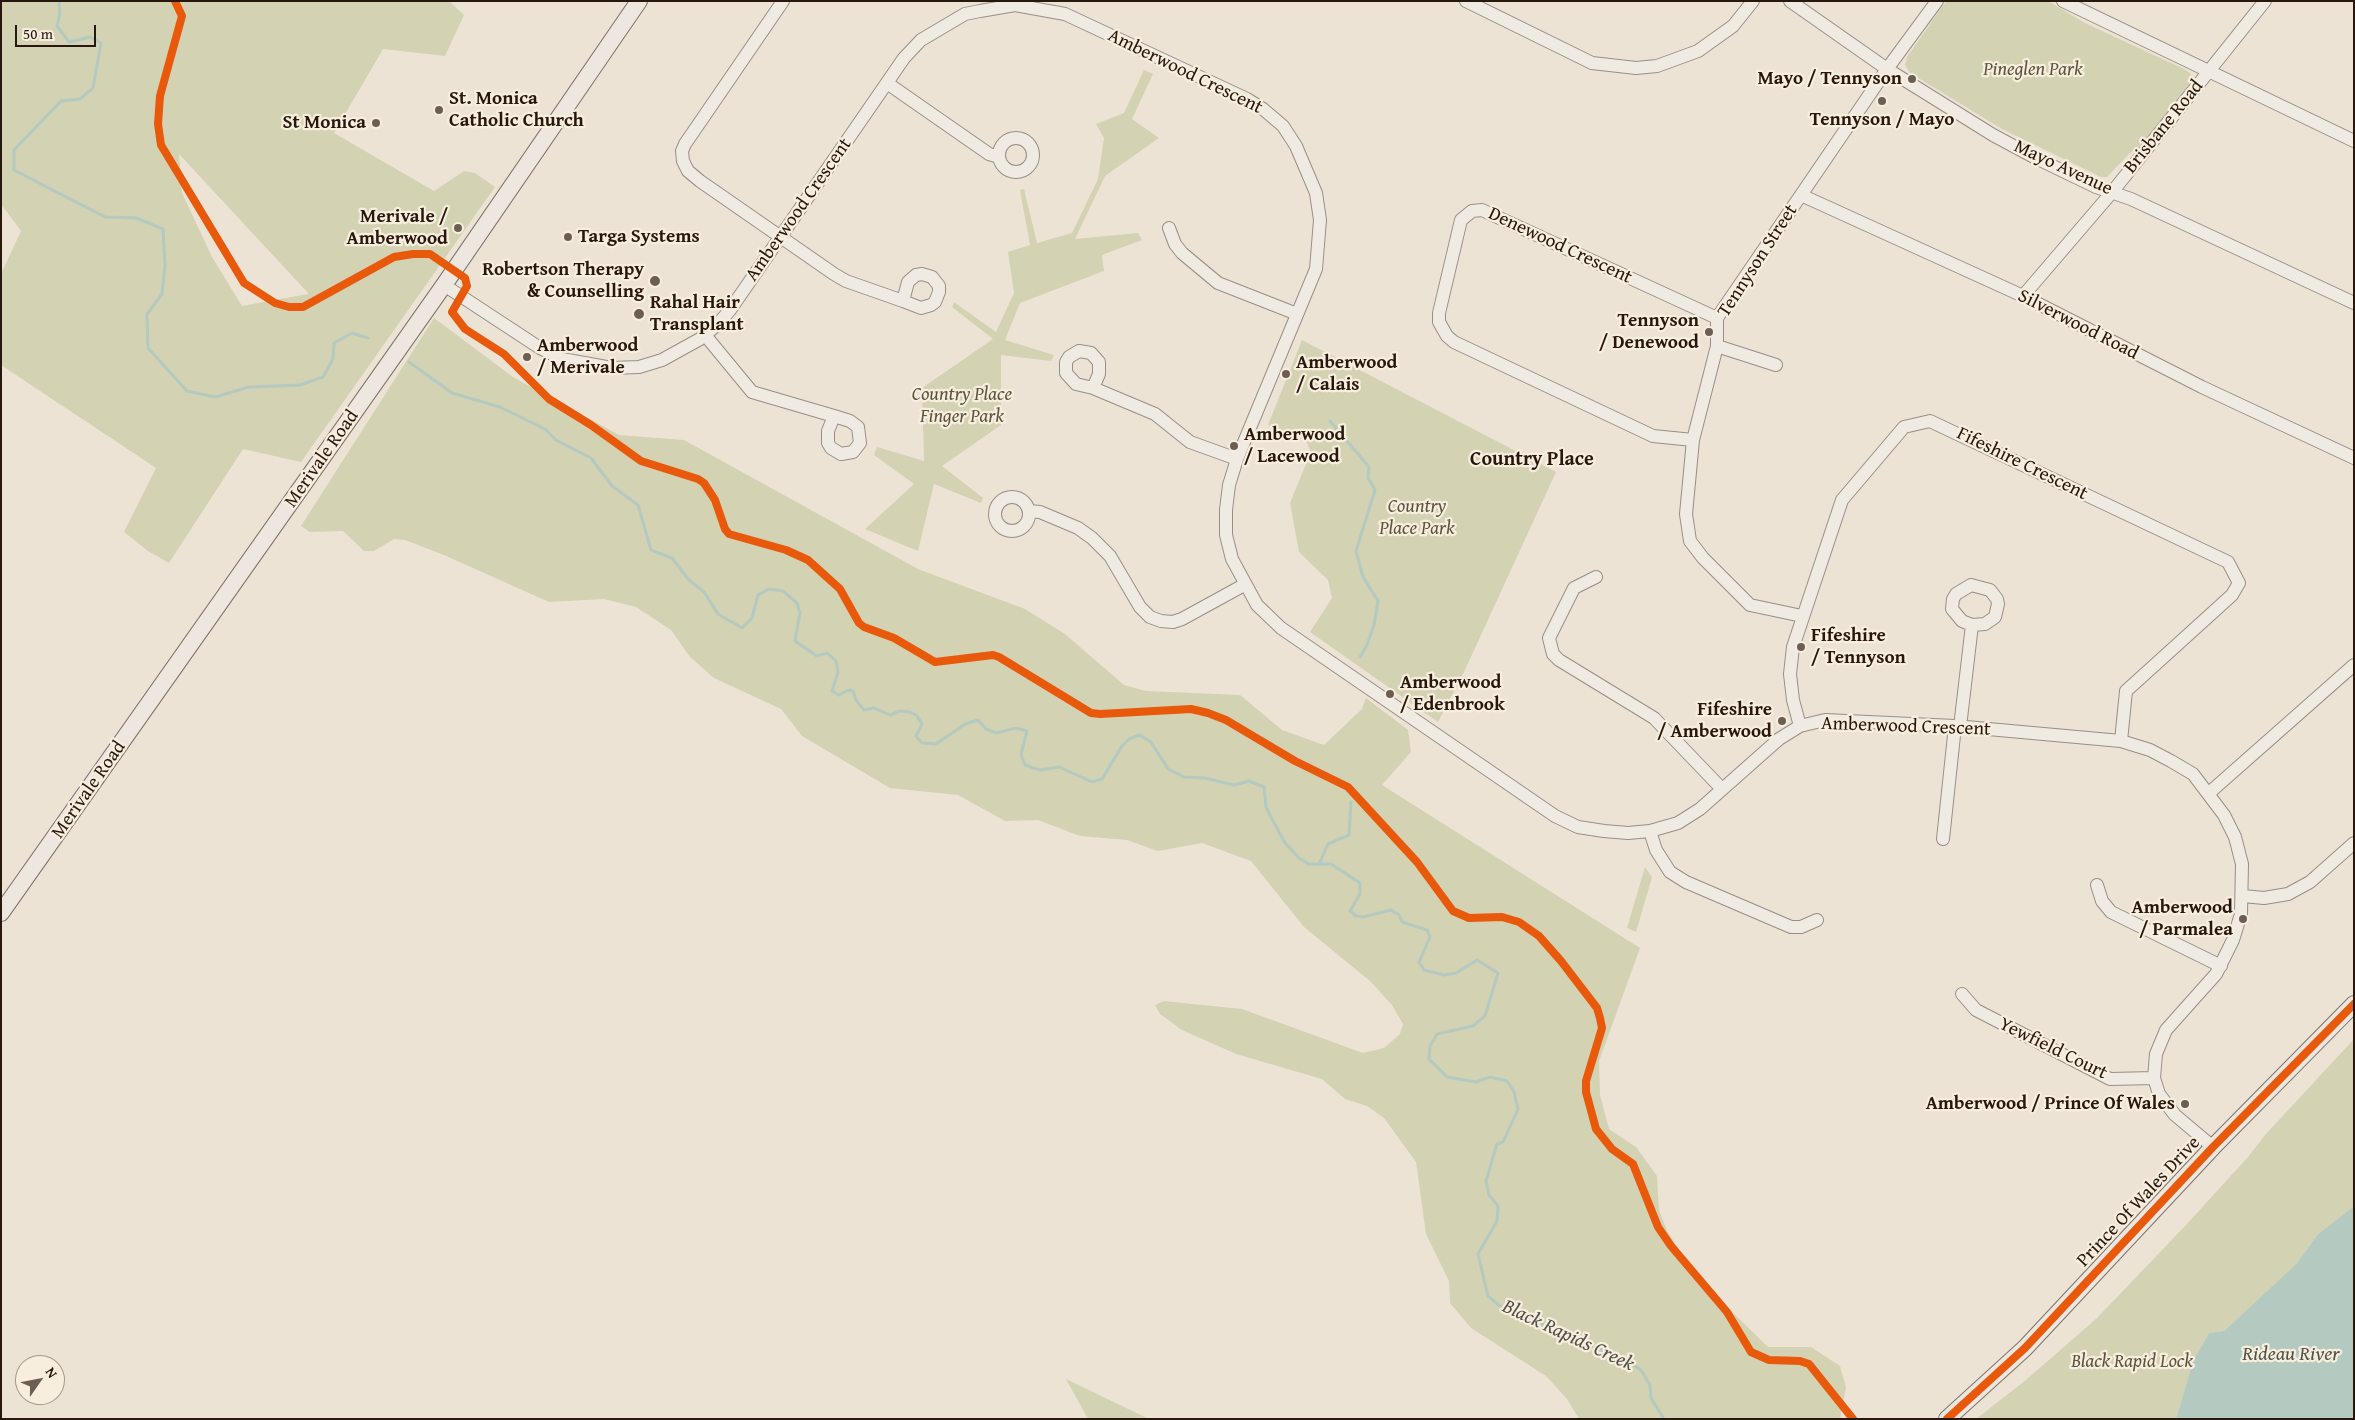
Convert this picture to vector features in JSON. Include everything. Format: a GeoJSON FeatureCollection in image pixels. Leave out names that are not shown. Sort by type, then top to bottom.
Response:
{"type":"FeatureCollection","features":[{"type":"Feature","properties":{"kind":"main road","name":"Merivale Road"},"geometry":{"type":"LineString","coordinates":[[1,913],[444,285],[639,1]]}},
{"type":"Feature","properties":{"kind":"main road","name":"Prince Of Wales Drive"},"geometry":{"type":"LineString","coordinates":[[1947,1419],[2025,1348],[2213,1147],[2354,1004]]}},
{"type":"Feature","properties":{"kind":"street"},"geometry":{"type":"LineString","coordinates":[[783,1],[682,151],[683,161],[688,172],[846,281],[903,301]]}},
{"type":"Feature","properties":{"kind":"street"},"geometry":{"type":"LineString","coordinates":[[1466,1],[1486,5],[1592,63],[1636,68],[1657,66],[1698,51],[1732,26],[1753,1]]}},
{"type":"Feature","properties":{"kind":"street","name":"Mayo Avenue"},"geometry":{"type":"LineString","coordinates":[[1790,1],[1888,68],[2026,153],[2096,187],[2113,191],[2354,303]]}},
{"type":"Feature","properties":{"kind":"street","name":"Tennyson Street"},"geometry":{"type":"LineString","coordinates":[[1802,616],[1750,605],[1703,558],[1690,540],[1686,514],[1694,440],[1717,346],[1717,318],[1888,68],[1937,1]]}},
{"type":"Feature","properties":{"kind":"street"},"geometry":{"type":"LineString","coordinates":[[2064,1],[2354,141]]}},
{"type":"Feature","properties":{"kind":"street","name":"Brisbane Road"},"geometry":{"type":"LineString","coordinates":[[2022,296],[2113,191],[2265,1]]}},
{"type":"Feature","properties":{"kind":"street","name":"Amberwood Crescent"},"geometry":{"type":"LineString","coordinates":[[444,285],[543,350],[562,359],[612,368],[639,367],[662,360],[705,335],[730,310],[887,82],[921,40],[978,6],[1015,6],[1065,14],[1247,99],[1263,109],[1283,126],[1308,169],[1316,193],[1320,220],[1316,269],[1237,459],[1229,485],[1226,535],[1232,559],[1244,585],[1257,605],[1281,628],[1555,816],[1578,827],[1628,833],[1650,831],[1678,823],[1700,809],[1779,739],[1800,726],[1825,720],[1957,727],[2121,741],[2150,750],[2193,774],[2224,815],[2234,837],[2242,864],[2243,896],[2241,914],[2234,940],[2221,966],[2166,1030],[2156,1054],[2154,1078]]}},
{"type":"Feature","properties":{"kind":"street"},"geometry":{"type":"LineString","coordinates":[[887,82],[989,154],[999,157]]}},
{"type":"Feature","properties":{"kind":"street","name":"Silverwood Road"},"geometry":{"type":"LineString","coordinates":[[1801,195],[2022,296],[2202,387],[2354,458]]}},
{"type":"Feature","properties":{"kind":"street","name":"Denewood Crescent"},"geometry":{"type":"LineString","coordinates":[[1694,440],[1653,436],[1454,342],[1447,336],[1439,322],[1439,313],[1461,220],[1472,212],[1482,210],[1717,318]]}},
{"type":"Feature","properties":{"kind":"street"},"geometry":{"type":"LineString","coordinates":[[1169,228],[1175,244],[1182,253],[1218,283],[1297,314]]}},
{"type":"Feature","properties":{"kind":"street"},"geometry":{"type":"LineString","coordinates":[[705,335],[752,392],[834,416]]}},
{"type":"Feature","properties":{"kind":"street"},"geometry":{"type":"LineString","coordinates":[[1717,346],[1776,365]]}},
{"type":"Feature","properties":{"kind":"street"},"geometry":{"type":"LineString","coordinates":[[1093,388],[1155,414],[1190,442],[1237,459]]}},
{"type":"Feature","properties":{"kind":"street","name":"Fifeshire Crescent"},"geometry":{"type":"LineString","coordinates":[[1800,726],[1793,700],[1790,674],[1793,648],[1802,616],[1842,500],[1904,427],[1930,421],[1940,424],[2228,562],[2239,582],[2232,595],[2126,691],[2121,741]]}},
{"type":"Feature","properties":{"kind":"street"},"geometry":{"type":"LineString","coordinates":[[1029,511],[1040,512],[1055,518],[1078,528],[1092,538],[1110,556],[1140,607],[1150,617],[1161,621],[1173,622],[1182,619],[1244,585]]}},
{"type":"Feature","properties":{"kind":"street"},"geometry":{"type":"LineString","coordinates":[[1596,578],[1574,588],[1549,638],[1553,654],[1559,660],[1654,718],[1722,789]]}},
{"type":"Feature","properties":{"kind":"street"},"geometry":{"type":"LineString","coordinates":[[1943,839],[1972,625]]}},
{"type":"Feature","properties":{"kind":"street"},"geometry":{"type":"LineString","coordinates":[[2209,794],[2354,665]]}},
{"type":"Feature","properties":{"kind":"street"},"geometry":{"type":"LineString","coordinates":[[1650,831],[1656,850],[1670,872],[1686,882],[1790,927],[1801,927],[1817,920]]}},
{"type":"Feature","properties":{"kind":"street"},"geometry":{"type":"LineString","coordinates":[[2243,896],[2264,898],[2288,894],[2310,882],[2354,843]]}},
{"type":"Feature","properties":{"kind":"street"},"geometry":{"type":"LineString","coordinates":[[2096,884],[2102,901],[2111,912],[2221,966]]}},
{"type":"Feature","properties":{"kind":"street","name":"Yewfield Court"},"geometry":{"type":"LineString","coordinates":[[1962,994],[1976,1010],[2110,1079],[2154,1078]]}},
{"type":"Feature","properties":{"kind":"street"},"geometry":{"type":"LineString","coordinates":[[2154,1078],[2160,1094],[2175,1115],[2213,1147]]}},
{"type":"Feature","properties":{"kind":"green space"},"geometry":{"type":"Polygon","coordinates":[[[1,1],[449,1],[464,15],[445,56],[383,49],[334,133],[434,191],[464,171],[475,173],[495,187],[301,462],[243,449],[169,563],[148,551],[124,532],[156,468],[1,365],[1,274],[21,231],[1,204],[1,1]],[[179,154],[182,193],[212,257],[242,306],[308,293],[179,154]]]}},
{"type":"Feature","properties":{"kind":"green space","name":"Pineglen Park"},"geometry":{"type":"Polygon","coordinates":[[[1946,1],[2048,1],[2085,23],[2184,69],[2191,74],[2190,83],[2175,105],[2138,148],[2129,154],[2107,177],[2101,177],[2002,129],[1910,73],[1905,65],[1907,57],[1946,1]]]}},
{"type":"Feature","properties":{"kind":"green space","name":"Country Place Finger Park"},"geometry":{"type":"Polygon","coordinates":[[[1144,70],[1153,74],[1132,119],[1159,138],[1105,176],[1075,239],[1138,233],[1142,240],[1102,255],[1104,271],[1020,303],[1005,340],[1054,355],[1051,361],[1001,355],[1001,425],[942,466],[983,498],[981,503],[934,484],[918,551],[865,529],[914,484],[874,455],[877,447],[924,461],[922,388],[993,339],[952,307],[954,302],[996,332],[1014,293],[1008,252],[1030,245],[1020,190],[1024,189],[1037,243],[1072,233],[1098,179],[1104,138],[1096,124],[1124,113],[1144,70]]]}},
{"type":"Feature","properties":{"kind":"green space"},"geometry":{"type":"Polygon","coordinates":[[[434,318],[513,377],[619,435],[684,440],[918,569],[1025,609],[1065,634],[1124,685],[1146,691],[1240,695],[1282,730],[1324,745],[1362,709],[1366,698],[1408,730],[1411,752],[1382,785],[1640,948],[1599,1061],[1600,1095],[1609,1129],[1636,1147],[1657,1176],[1659,1210],[1667,1231],[1699,1280],[1768,1347],[1811,1347],[1840,1366],[1846,1387],[1840,1419],[1579,1419],[1567,1399],[1546,1376],[1471,1328],[1450,1303],[1449,1281],[1426,1234],[1416,1162],[1384,1118],[1367,1106],[1345,1099],[1322,1079],[1236,1054],[1182,1030],[1160,1014],[1155,1005],[1164,1001],[1242,1009],[1363,1053],[1384,1048],[1400,1034],[1403,1024],[1392,1005],[1370,981],[1304,927],[1251,861],[1202,843],[1158,851],[1127,840],[1080,836],[1038,820],[1005,821],[958,795],[890,788],[802,736],[781,709],[714,678],[690,657],[671,630],[636,607],[604,599],[549,602],[444,555],[405,540],[394,539],[374,551],[364,551],[343,531],[310,532],[301,526],[434,318]]]}},
{"type":"Feature","properties":{"kind":"green space","name":"Country Place Park"},"geometry":{"type":"Polygon","coordinates":[[[1302,340],[1556,472],[1464,672],[1438,722],[1310,632],[1332,598],[1328,580],[1299,552],[1290,503],[1311,452],[1306,441],[1268,425],[1302,340]]]}},
{"type":"Feature","properties":{"kind":"green space"},"geometry":{"type":"Polygon","coordinates":[[[1645,867],[1652,877],[1636,932],[1627,928],[1645,867]]]}},
{"type":"Feature","properties":{"kind":"green space","name":"Black Rapid Lock"},"geometry":{"type":"Polygon","coordinates":[[[2354,1039],[2354,1206],[2318,1234],[2297,1263],[2224,1331],[2209,1333],[2193,1361],[2176,1419],[1976,1419],[2026,1380],[2097,1318],[2186,1225],[2248,1157],[2266,1134],[2354,1039]]]}},
{"type":"Feature","properties":{"kind":"green space"},"geometry":{"type":"Polygon","coordinates":[[[1066,1379],[1149,1419],[1088,1419],[1066,1379]]]}},
{"type":"Feature","properties":{"kind":"water","name":"Rideau River"},"geometry":{"type":"Polygon","coordinates":[[[2354,1206],[2354,1419],[2176,1419],[2193,1361],[2209,1333],[2224,1331],[2297,1263],[2318,1234],[2354,1206]]]}},
{"type":"Feature","properties":{"kind":"waterway","name":"Black Rapids Creek"},"geometry":{"type":"LineString","coordinates":[[59,1],[60,14],[57,26],[69,42],[90,37],[101,43],[93,88],[80,99],[61,101],[14,150],[14,170],[105,217],[136,218],[163,229],[165,266],[162,294],[147,314],[148,348],[187,391],[215,397],[249,387],[300,385],[323,377],[333,359],[334,343],[352,333],[368,338]]}},
{"type":"Feature","properties":{"kind":"waterway","name":"Black Rapids Creek"},"geometry":{"type":"LineString","coordinates":[[409,362],[452,393],[500,407],[545,429],[556,440],[591,458],[612,486],[638,505],[651,550],[672,558],[688,579],[704,592],[718,614],[742,628],[752,618],[758,595],[769,589],[783,591],[797,603],[800,613],[795,641],[817,656],[827,653],[836,661],[838,672],[832,691],[839,695],[848,690],[853,691],[856,700],[864,710],[874,708],[890,715],[900,711],[910,712],[917,716],[922,724],[916,736],[922,743],[936,744],[965,724],[978,720],[986,729],[996,733],[1016,728],[1027,731],[1021,754],[1025,765],[1040,770],[1059,767],[1092,782],[1102,779],[1122,746],[1129,739],[1140,735],[1151,742],[1168,769],[1184,777],[1205,778],[1234,785],[1249,781],[1264,787],[1266,807],[1285,843],[1299,858],[1309,864],[1331,864],[1360,883],[1360,894],[1350,911],[1356,916],[1363,917],[1391,910],[1399,915],[1402,922],[1427,930],[1430,937],[1419,962],[1424,970],[1444,975],[1456,973],[1477,960],[1498,973],[1485,1016],[1473,1026],[1437,1034],[1430,1046],[1429,1059],[1447,1077],[1476,1082],[1490,1077],[1507,1081],[1514,1092],[1518,1109],[1503,1142],[1497,1144],[1486,1181],[1489,1195],[1498,1206],[1497,1221],[1478,1254],[1488,1296],[1501,1307],[1626,1360],[1641,1370],[1650,1385],[1651,1398],[1664,1419]]}},
{"type":"Feature","properties":{"kind":"waterway"},"geometry":{"type":"LineString","coordinates":[[1330,421],[1369,467],[1368,478],[1375,490],[1356,551],[1363,577],[1378,601],[1374,625],[1367,645],[1360,657]]}},
{"type":"Feature","properties":{"kind":"waterway"},"geometry":{"type":"LineString","coordinates":[[1319,864],[1328,844],[1349,835],[1351,802]]}},
{"type":"Feature","properties":{"kind":"cycle path"},"geometry":{"type":"LineString","coordinates":[[175,1],[182,16],[160,96],[158,124],[161,145],[244,283],[275,303],[289,307],[303,307],[394,257],[430,254],[465,278],[467,286],[452,312],[465,329],[504,354],[549,399],[591,425],[641,461],[698,479],[704,483],[715,500],[725,529],[729,534],[786,550],[808,560],[840,589],[859,623],[864,627],[894,638],[935,662],[993,655],[999,657],[1091,713],[1191,709],[1208,713],[1226,720],[1295,761],[1348,787],[1417,862],[1453,911],[1469,918],[1502,917],[1519,922],[1539,936],[1561,961],[1597,1008],[1600,1018],[1602,1028],[1586,1081],[1586,1092],[1596,1129],[1612,1149],[1633,1164],[1658,1227],[1671,1246],[1727,1312],[1751,1352],[1769,1360],[1800,1361],[1809,1364],[1853,1419]]}},
{"type":"Feature","properties":{"kind":"cycle path"},"geometry":{"type":"LineString","coordinates":[[1947,1419],[2025,1348],[2213,1147],[2354,1004]]}},
{"type":"Feature","properties":{"kind":"place","name":"Mayo / Tennyson"},"geometry":{"type":"Point","coordinates":[1912,79]}},
{"type":"Feature","properties":{"kind":"place","name":"Tennyson / Mayo"},"geometry":{"type":"Point","coordinates":[1882,101]}},
{"type":"Feature","properties":{"kind":"place","name":"St. Monica Catholic Church"},"geometry":{"type":"Point","coordinates":[439,110]}},
{"type":"Feature","properties":{"kind":"place","name":"St Monica"},"geometry":{"type":"Point","coordinates":[376,123]}},
{"type":"Feature","properties":{"kind":"place","name":"Merivale / Amberwood"},"geometry":{"type":"Point","coordinates":[458,228]}},
{"type":"Feature","properties":{"kind":"place","name":"Targa Systems"},"geometry":{"type":"Point","coordinates":[568,237]}},
{"type":"Feature","properties":{"kind":"place","name":"Robertson Therapy & Counselling"},"geometry":{"type":"Point","coordinates":[655,281]}},
{"type":"Feature","properties":{"kind":"place","name":"Rahal Hair Transplant"},"geometry":{"type":"Point","coordinates":[639,314]}},
{"type":"Feature","properties":{"kind":"place","name":"Tennyson / Denewood"},"geometry":{"type":"Point","coordinates":[1709,332]}},
{"type":"Feature","properties":{"kind":"place","name":"Amberwood / Merivale"},"geometry":{"type":"Point","coordinates":[527,357]}},
{"type":"Feature","properties":{"kind":"place","name":"Amberwood / Calais"},"geometry":{"type":"Point","coordinates":[1286,374]}},
{"type":"Feature","properties":{"kind":"place","name":"Amberwood / Lacewood"},"geometry":{"type":"Point","coordinates":[1234,446]}},
{"type":"Feature","properties":{"kind":"place","name":"Fifeshire / Tennyson"},"geometry":{"type":"Point","coordinates":[1801,647]}},
{"type":"Feature","properties":{"kind":"place","name":"Amberwood / Edenbrook"},"geometry":{"type":"Point","coordinates":[1390,694]}},
{"type":"Feature","properties":{"kind":"place","name":"Fifeshire / Amberwood"},"geometry":{"type":"Point","coordinates":[1782,721]}},
{"type":"Feature","properties":{"kind":"place","name":"Amberwood / Parmalea"},"geometry":{"type":"Point","coordinates":[2243,919]}},
{"type":"Feature","properties":{"kind":"place","name":"Amberwood / Prince Of Wales"},"geometry":{"type":"Point","coordinates":[2185,1104]}},
{"type":"Feature","properties":{"kind":"district","name":"Country Place"},"geometry":{"type":"Point","coordinates":[1532,460]}}]}
